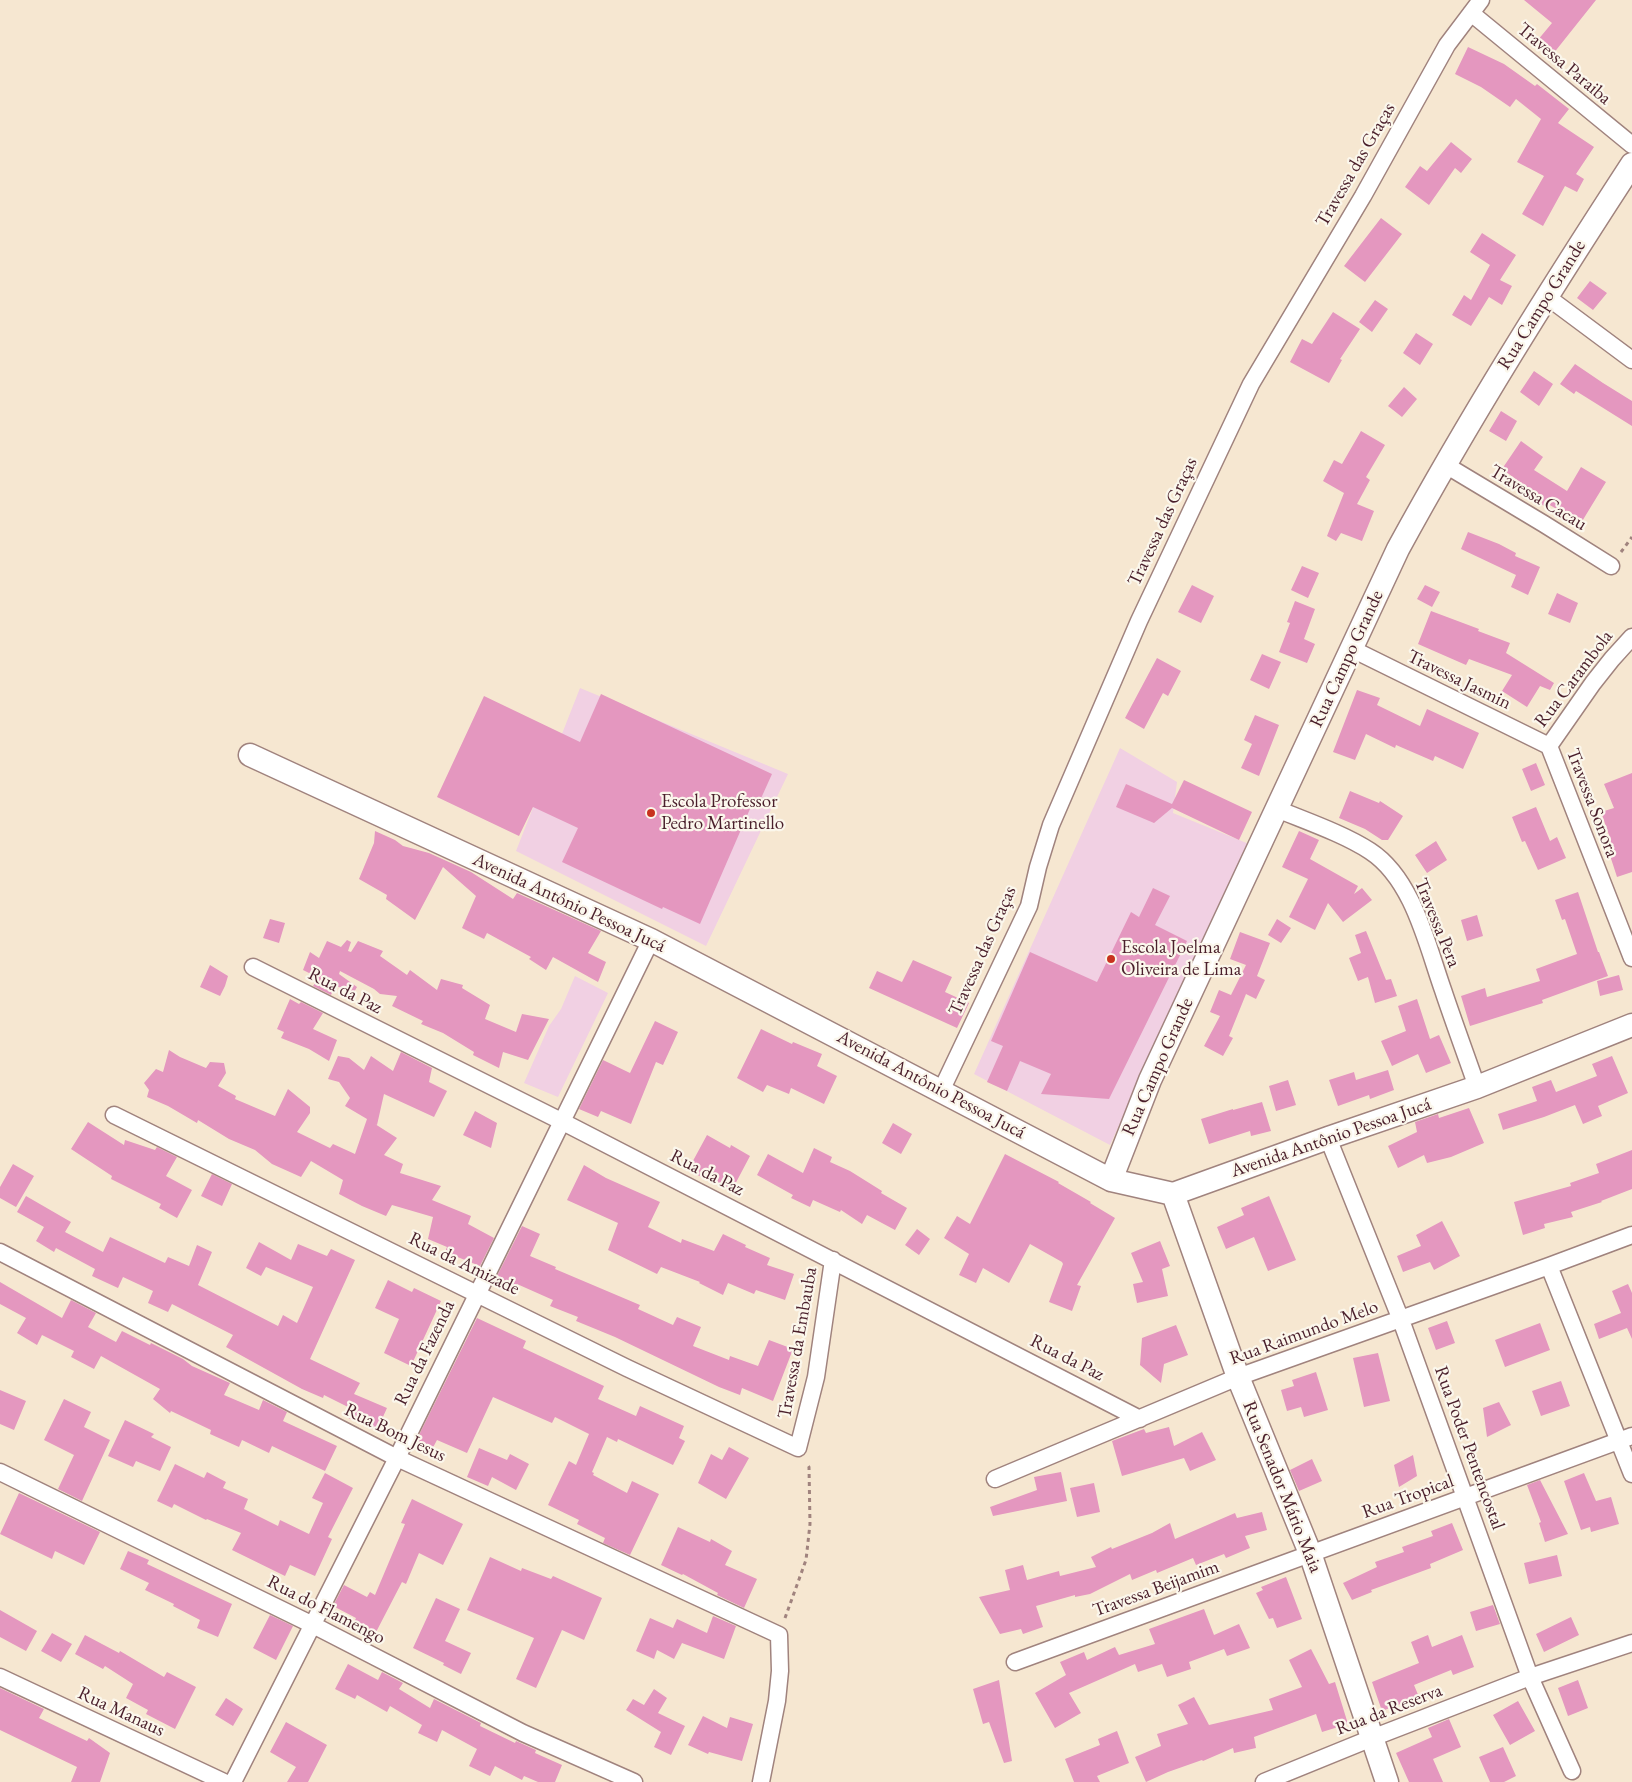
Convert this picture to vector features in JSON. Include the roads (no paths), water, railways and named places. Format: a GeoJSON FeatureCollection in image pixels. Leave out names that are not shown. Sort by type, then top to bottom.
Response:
{"type":"FeatureCollection","features":[{"type":"Feature","properties":{"kind":"street","name":"Travessa Paraiba"},"geometry":{"type":"LineString","coordinates":[[1476,6],[1632,145]]}},
{"type":"Feature","properties":{"kind":"street","name":"Travessa das Graças"},"geometry":{"type":"LineString","coordinates":[[942,1091],[1029,906],[1038,867],[1051,825],[1139,621],[1251,384],[1363,196],[1447,45],[1476,6]]}},
{"type":"Feature","properties":{"kind":"street","name":"Rua Campo Grande"},"geometry":{"type":"LineString","coordinates":[[1111,1180],[1150,1080],[1398,549],[1444,464],[1546,296],[1632,164]]}},
{"type":"Feature","properties":{"kind":"street"},"geometry":{"type":"LineString","coordinates":[[1546,296],[1632,360]]}},
{"type":"Feature","properties":{"kind":"street","name":"Travessa Cacau"},"geometry":{"type":"LineString","coordinates":[[1444,464],[1611,566]]}},
{"type":"Feature","properties":{"kind":"street","name":"Rua Carambola"},"geometry":{"type":"LineString","coordinates":[[1549,746],[1593,683],[1632,637]]}},
{"type":"Feature","properties":{"kind":"street","name":"Travessa Jasmin"},"geometry":{"type":"LineString","coordinates":[[1352,649],[1549,746]]}},
{"type":"Feature","properties":{"kind":"street","name":"Travessa Sonora"},"geometry":{"type":"LineString","coordinates":[[1549,746],[1632,958]]}},
{"type":"Feature","properties":{"kind":"street","name":"Avenida Antônio Pessoa Jucá"},"geometry":{"type":"LineString","coordinates":[[250,755],[651,940],[1111,1180],[1173,1194],[1477,1087],[1632,1025]]}},
{"type":"Feature","properties":{"kind":"street","name":"Travessa Pera"},"geometry":{"type":"LineString","coordinates":[[1277,809],[1328,830],[1371,851],[1396,877],[1411,903],[1427,943],[1477,1087]]}},
{"type":"Feature","properties":{"kind":"street","name":"Rua da Fazenda"},"geometry":{"type":"LineString","coordinates":[[233,1782],[397,1458],[651,940]]}},
{"type":"Feature","properties":{"kind":"street","name":"Rua da Paz"},"geometry":{"type":"LineString","coordinates":[[253,967],[563,1122],[1140,1418]]}},
{"type":"Feature","properties":{"kind":"street","name":"Rua da Amizade"},"geometry":{"type":"LineString","coordinates":[[114,1115],[477,1292],[627,1368],[798,1448]]}},
{"type":"Feature","properties":{"kind":"street","name":"Rua Poder Pentencostal"},"geometry":{"type":"LineString","coordinates":[[1328,1138],[1401,1320],[1530,1677],[1572,1771]]}},
{"type":"Feature","properties":{"kind":"street","name":"Rua Senador Mário Maia"},"geometry":{"type":"LineString","coordinates":[[1173,1194],[1238,1377],[1310,1553],[1387,1782]]}},
{"type":"Feature","properties":{"kind":"street","name":"Rua Raimundo Melo"},"geometry":{"type":"LineString","coordinates":[[995,1479],[1238,1377],[1401,1320],[1632,1234]]}},
{"type":"Feature","properties":{"kind":"street","name":"Rua Bom Jesus"},"geometry":{"type":"LineString","coordinates":[[0,1252],[397,1458],[779,1635],[780,1671],[777,1701],[760,1782]]}},
{"type":"Feature","properties":{"kind":"street","name":"Travessa da Embauba"},"geometry":{"type":"LineString","coordinates":[[798,1448],[816,1377],[833,1260]]}},
{"type":"Feature","properties":{"kind":"street"},"geometry":{"type":"LineString","coordinates":[[1549,1266],[1626,1438],[1632,1474]]}},
{"type":"Feature","properties":{"kind":"street","name":"Rua Tropical"},"geometry":{"type":"LineString","coordinates":[[1310,1553],[1466,1498],[1626,1438]]}},
{"type":"Feature","properties":{"kind":"street","name":"Rua do Flamengo"},"geometry":{"type":"LineString","coordinates":[[0,1472],[313,1625],[524,1733],[634,1782]]}},
{"type":"Feature","properties":{"kind":"street","name":"Travessa Beijamim"},"geometry":{"type":"LineString","coordinates":[[1015,1662],[1310,1553]]}},
{"type":"Feature","properties":{"kind":"street","name":"Rua da Reserva"},"geometry":{"type":"LineString","coordinates":[[1264,1782],[1530,1677],[1632,1643]]}},
{"type":"Feature","properties":{"kind":"street","name":"Rua Manaus"},"geometry":{"type":"LineString","coordinates":[[0,1677],[224,1782]]}},
{"type":"Feature","properties":{"kind":"place","name":"Escola Professor Pedro Martinello"},"geometry":{"type":"Point","coordinates":[651,813]}},
{"type":"Feature","properties":{"kind":"place","name":"Escola Joelma Oliveira de Lima"},"geometry":{"type":"Point","coordinates":[1111,959]}}]}
